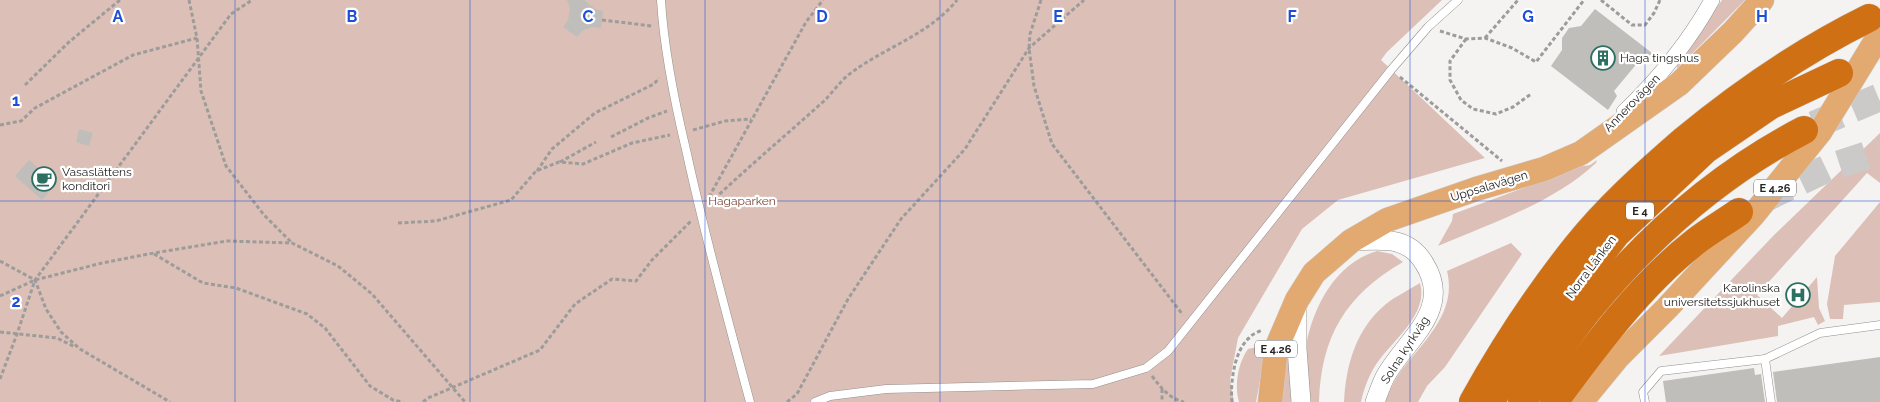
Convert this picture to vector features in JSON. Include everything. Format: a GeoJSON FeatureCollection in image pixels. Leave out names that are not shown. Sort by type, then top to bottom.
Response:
{"type":"FeatureCollection","features":[{"type":"Feature","properties":{"kind":"highway"},"geometry":{"type":"LineString","coordinates":[[1474,402],[1493,366],[1525,317],[1576,248],[1633,185],[1698,129],[1743,94],[1811,49],[1874,26]]}},
{"type":"Feature","properties":{"kind":"highway","name":"Norra Länken"},"geometry":{"type":"LineString","coordinates":[[1490,402],[1616,234],[1706,150],[1771,105],[1838,73]]}},
{"type":"Feature","properties":{"kind":"highway","name":"Norra Länken"},"geometry":{"type":"LineString","coordinates":[[1522,402],[1588,311],[1622,271],[1672,220],[1754,158],[1804,130]]}},
{"type":"Feature","properties":{"kind":"highway"},"geometry":{"type":"LineString","coordinates":[[1554,402],[1605,336],[1648,287],[1695,242],[1740,212]]}},
{"type":"Feature","properties":{"kind":"main road","name":"Uppsalavägen"},"geometry":{"type":"LineString","coordinates":[[1270,402],[1276,349],[1297,300],[1314,273],[1351,241],[1387,220],[1476,189],[1544,169],[1581,153],[1679,84],[1733,32],[1762,0]]}},
{"type":"Feature","properties":{"kind":"main road","name":"E 4.26"},"geometry":{"type":"LineString","coordinates":[[1582,402],[1618,357],[1650,326],[1754,214],[1820,132],[1874,26]]}},
{"type":"Feature","properties":{"kind":"main road"},"geometry":{"type":"LineString","coordinates":[[1594,402],[1638,351],[1650,326]]}},
{"type":"Feature","properties":{"kind":"street","name":"Annerovägen"},"geometry":{"type":"LineString","coordinates":[[1581,153],[1648,89],[1698,27],[1712,0]]}},
{"type":"Feature","properties":{"kind":"street","name":"Solna kyrkväg"},"geometry":{"type":"LineString","coordinates":[[1351,241],[1387,240],[1408,247],[1420,256],[1432,274],[1435,292],[1432,307],[1418,331],[1385,377],[1375,402]]}},
{"type":"Feature","properties":{"kind":"street"},"geometry":{"type":"LineString","coordinates":[[1297,300],[1296,349],[1301,402]]}},
{"type":"Feature","properties":{"kind":"lane"},"geometry":{"type":"LineString","coordinates":[[661,0],[662,24],[682,133],[700,213],[750,402]]}},
{"type":"Feature","properties":{"kind":"lane"},"geometry":{"type":"LineString","coordinates":[[815,402],[830,396],[886,389],[1093,384],[1146,368],[1168,351],[1391,70],[1428,27],[1458,0]]}},
{"type":"Feature","properties":{"kind":"lane"},"geometry":{"type":"LineString","coordinates":[[1645,402],[1643,392],[1661,371],[1765,359],[1820,333],[1880,325]]}},
{"type":"Feature","properties":{"kind":"lane"},"geometry":{"type":"LineString","coordinates":[[1765,359],[1771,402]]}},
{"type":"Feature","properties":{"kind":"path"},"geometry":{"type":"LineString","coordinates":[[25,85],[69,42],[120,0]]}},
{"type":"Feature","properties":{"kind":"path"},"geometry":{"type":"LineString","coordinates":[[189,0],[197,38],[202,91],[226,166],[264,215],[292,243],[338,266],[372,294],[465,402]]}},
{"type":"Feature","properties":{"kind":"path"},"geometry":{"type":"LineString","coordinates":[[0,379],[18,334],[35,280],[231,14],[252,0]]}},
{"type":"Feature","properties":{"kind":"path"},"geometry":{"type":"LineString","coordinates":[[700,213],[806,22],[823,0]]}},
{"type":"Feature","properties":{"kind":"path"},"geometry":{"type":"LineString","coordinates":[[423,402],[428,398],[540,350],[575,304],[612,279],[636,281],[652,260],[700,213],[756,159],[825,100],[847,76],[872,59],[927,28],[948,11],[956,0]]}},
{"type":"Feature","properties":{"kind":"path"},"geometry":{"type":"LineString","coordinates":[[1041,0],[1030,34],[1029,48],[1034,86],[1052,144],[1190,323]]}},
{"type":"Feature","properties":{"kind":"path"},"geometry":{"type":"LineString","coordinates":[[786,402],[797,394],[848,299],[901,219],[965,149],[1029,48],[1084,0]]}},
{"type":"Feature","properties":{"kind":"path"},"geometry":{"type":"LineString","coordinates":[[1485,38],[1518,0]]}},
{"type":"Feature","properties":{"kind":"path"},"geometry":{"type":"LineString","coordinates":[[1428,27],[1466,39],[1485,38],[1512,48],[1536,62],[1584,0]]}},
{"type":"Feature","properties":{"kind":"path"},"geometry":{"type":"LineString","coordinates":[[1601,0],[1632,25],[1645,26],[1660,0]]}},
{"type":"Feature","properties":{"kind":"path"},"geometry":{"type":"LineString","coordinates":[[602,20],[654,26],[662,24]]}},
{"type":"Feature","properties":{"kind":"path"},"geometry":{"type":"LineString","coordinates":[[0,125],[21,121],[35,108],[133,55],[197,38]]}},
{"type":"Feature","properties":{"kind":"path"},"geometry":{"type":"LineString","coordinates":[[1466,39],[1450,61],[1450,80],[1461,100],[1473,109],[1496,114],[1513,107],[1531,94]]}},
{"type":"Feature","properties":{"kind":"path"},"geometry":{"type":"LineString","coordinates":[[398,222],[436,221],[512,200],[536,172],[552,149],[595,113],[654,84],[669,63]]}},
{"type":"Feature","properties":{"kind":"path"},"geometry":{"type":"LineString","coordinates":[[1391,70],[1502,161]]}},
{"type":"Feature","properties":{"kind":"path"},"geometry":{"type":"LineString","coordinates":[[611,137],[648,118],[677,107]]}},
{"type":"Feature","properties":{"kind":"path"},"geometry":{"type":"LineString","coordinates":[[559,162],[582,164],[632,142],[682,133],[725,121],[751,119]]}},
{"type":"Feature","properties":{"kind":"path"},"geometry":{"type":"LineString","coordinates":[[536,172],[596,142]]}},
{"type":"Feature","properties":{"kind":"path"},"geometry":{"type":"LineString","coordinates":[[0,296],[35,280],[102,263],[154,253],[227,241],[292,243]]}},
{"type":"Feature","properties":{"kind":"path"},"geometry":{"type":"LineString","coordinates":[[154,253],[203,283],[236,288],[307,314],[325,328],[370,386],[393,400],[403,402]]}},
{"type":"Feature","properties":{"kind":"path"},"geometry":{"type":"LineString","coordinates":[[0,261],[35,280],[46,309],[61,332],[80,349]]}},
{"type":"Feature","properties":{"kind":"path"},"geometry":{"type":"LineString","coordinates":[[0,332],[58,338],[170,402]]}},
{"type":"Feature","properties":{"kind":"path"},"geometry":{"type":"LineString","coordinates":[[1146,368],[1162,389],[1184,402]]}},
{"type":"Feature","properties":{"kind":"path"},"geometry":{"type":"LineString","coordinates":[[1162,389],[1162,402]]}},
{"type":"Feature","properties":{"kind":"green space","name":"Hagaparken"},"geometry":{"type":"Polygon","coordinates":[[[0,0],[1442,0],[1381,60],[1485,158],[1338,200],[1302,229],[1238,338],[1230,380],[1234,402],[0,402],[0,0]]]}},
{"type":"Feature","properties":{"kind":"green space"},"geometry":{"type":"Polygon","coordinates":[[[1722,0],[1745,0],[1677,69],[1677,65],[1722,0]]]}},
{"type":"Feature","properties":{"kind":"green space"},"geometry":{"type":"Polygon","coordinates":[[[1880,133],[1880,183],[1867,173],[1757,295],[1782,318],[1817,277],[1819,308],[1825,321],[1818,325],[1814,317],[1778,326],[1778,336],[1659,356],[1774,235],[1880,133]]]}},
{"type":"Feature","properties":{"kind":"green space"},"geometry":{"type":"Polygon","coordinates":[[[1597,160],[1579,177],[1541,201],[1438,246],[1452,221],[1453,214],[1583,164],[1585,166],[1590,165],[1597,160]]]}},
{"type":"Feature","properties":{"kind":"green space"},"geometry":{"type":"Polygon","coordinates":[[[1880,202],[1880,302],[1844,305],[1843,319],[1830,319],[1827,304],[1835,256],[1880,202]]]}},
{"type":"Feature","properties":{"kind":"green space"},"geometry":{"type":"Polygon","coordinates":[[[1511,243],[1522,254],[1445,367],[1427,386],[1418,402],[1385,402],[1397,377],[1442,316],[1447,302],[1449,287],[1447,271],[1511,243]]]}},
{"type":"Feature","properties":{"kind":"green space"},"geometry":{"type":"Polygon","coordinates":[[[1377,251],[1392,254],[1403,262],[1366,289],[1352,303],[1340,320],[1331,337],[1325,357],[1319,402],[1306,402],[1305,352],[1308,336],[1319,305],[1336,278],[1348,266],[1362,257],[1377,251]]]}},
{"type":"Feature","properties":{"kind":"green space"},"geometry":{"type":"Polygon","coordinates":[[[1420,283],[1421,294],[1415,316],[1374,368],[1367,382],[1361,402],[1344,402],[1350,361],[1354,348],[1367,325],[1386,304],[1420,283]]]}},
{"type":"Feature","properties":{"kind":"green space"},"geometry":{"type":"Polygon","coordinates":[[[1257,347],[1261,351],[1264,360],[1256,402],[1239,402],[1237,381],[1239,367],[1248,349],[1257,347]]]}},
{"type":"Feature","properties":{"kind":"green space"},"geometry":{"type":"Polygon","coordinates":[[[1288,350],[1293,402],[1280,402],[1287,357],[1288,350]]]}},
{"type":"Feature","properties":{"kind":"building"},"geometry":{"type":"Polygon","coordinates":[[[567,0],[584,0],[595,9],[603,11],[601,28],[592,27],[582,31],[577,37],[563,27],[568,20],[570,9],[567,0]]]}},
{"type":"Feature","properties":{"kind":"building","name":"Haga tingshus"},"geometry":{"type":"Polygon","coordinates":[[[1595,9],[1652,53],[1644,64],[1639,61],[1614,91],[1617,96],[1608,110],[1551,66],[1562,50],[1562,38],[1569,28],[1581,26],[1595,9]]]}},
{"type":"Feature","properties":{"kind":"building"},"geometry":{"type":"Polygon","coordinates":[[[79,129],[93,133],[89,146],[76,142],[79,129]]]}},
{"type":"Feature","properties":{"kind":"building"},"geometry":{"type":"Polygon","coordinates":[[[29,160],[56,184],[42,200],[15,176],[29,160]]]}},
{"type":"Feature","properties":{"kind":"building"},"geometry":{"type":"Polygon","coordinates":[[[1880,357],[1880,402],[1777,402],[1773,372],[1880,357]]]}},
{"type":"Feature","properties":{"kind":"building"},"geometry":{"type":"Polygon","coordinates":[[[1754,368],[1755,375],[1761,374],[1765,402],[1666,402],[1663,381],[1754,368]]]}},
{"type":"Feature","properties":{"kind":"tunnel"},"geometry":{"type":"LineString","coordinates":[[1814,125],[1880,97]]}},
{"type":"Feature","properties":{"kind":"tunnel"},"geometry":{"type":"LineString","coordinates":[[1763,199],[1828,168],[1880,151]]}},
{"type":"Feature","properties":{"kind":"place","name":"Haga tingshus"},"geometry":{"type":"Point","coordinates":[1603,58]}},
{"type":"Feature","properties":{"kind":"place","name":"Vasaslättens konditori"},"geometry":{"type":"Point","coordinates":[44,179]}},
{"type":"Feature","properties":{"kind":"place","name":"Karolinska universitetssjukhuset"},"geometry":{"type":"Point","coordinates":[1798,295]}}]}
